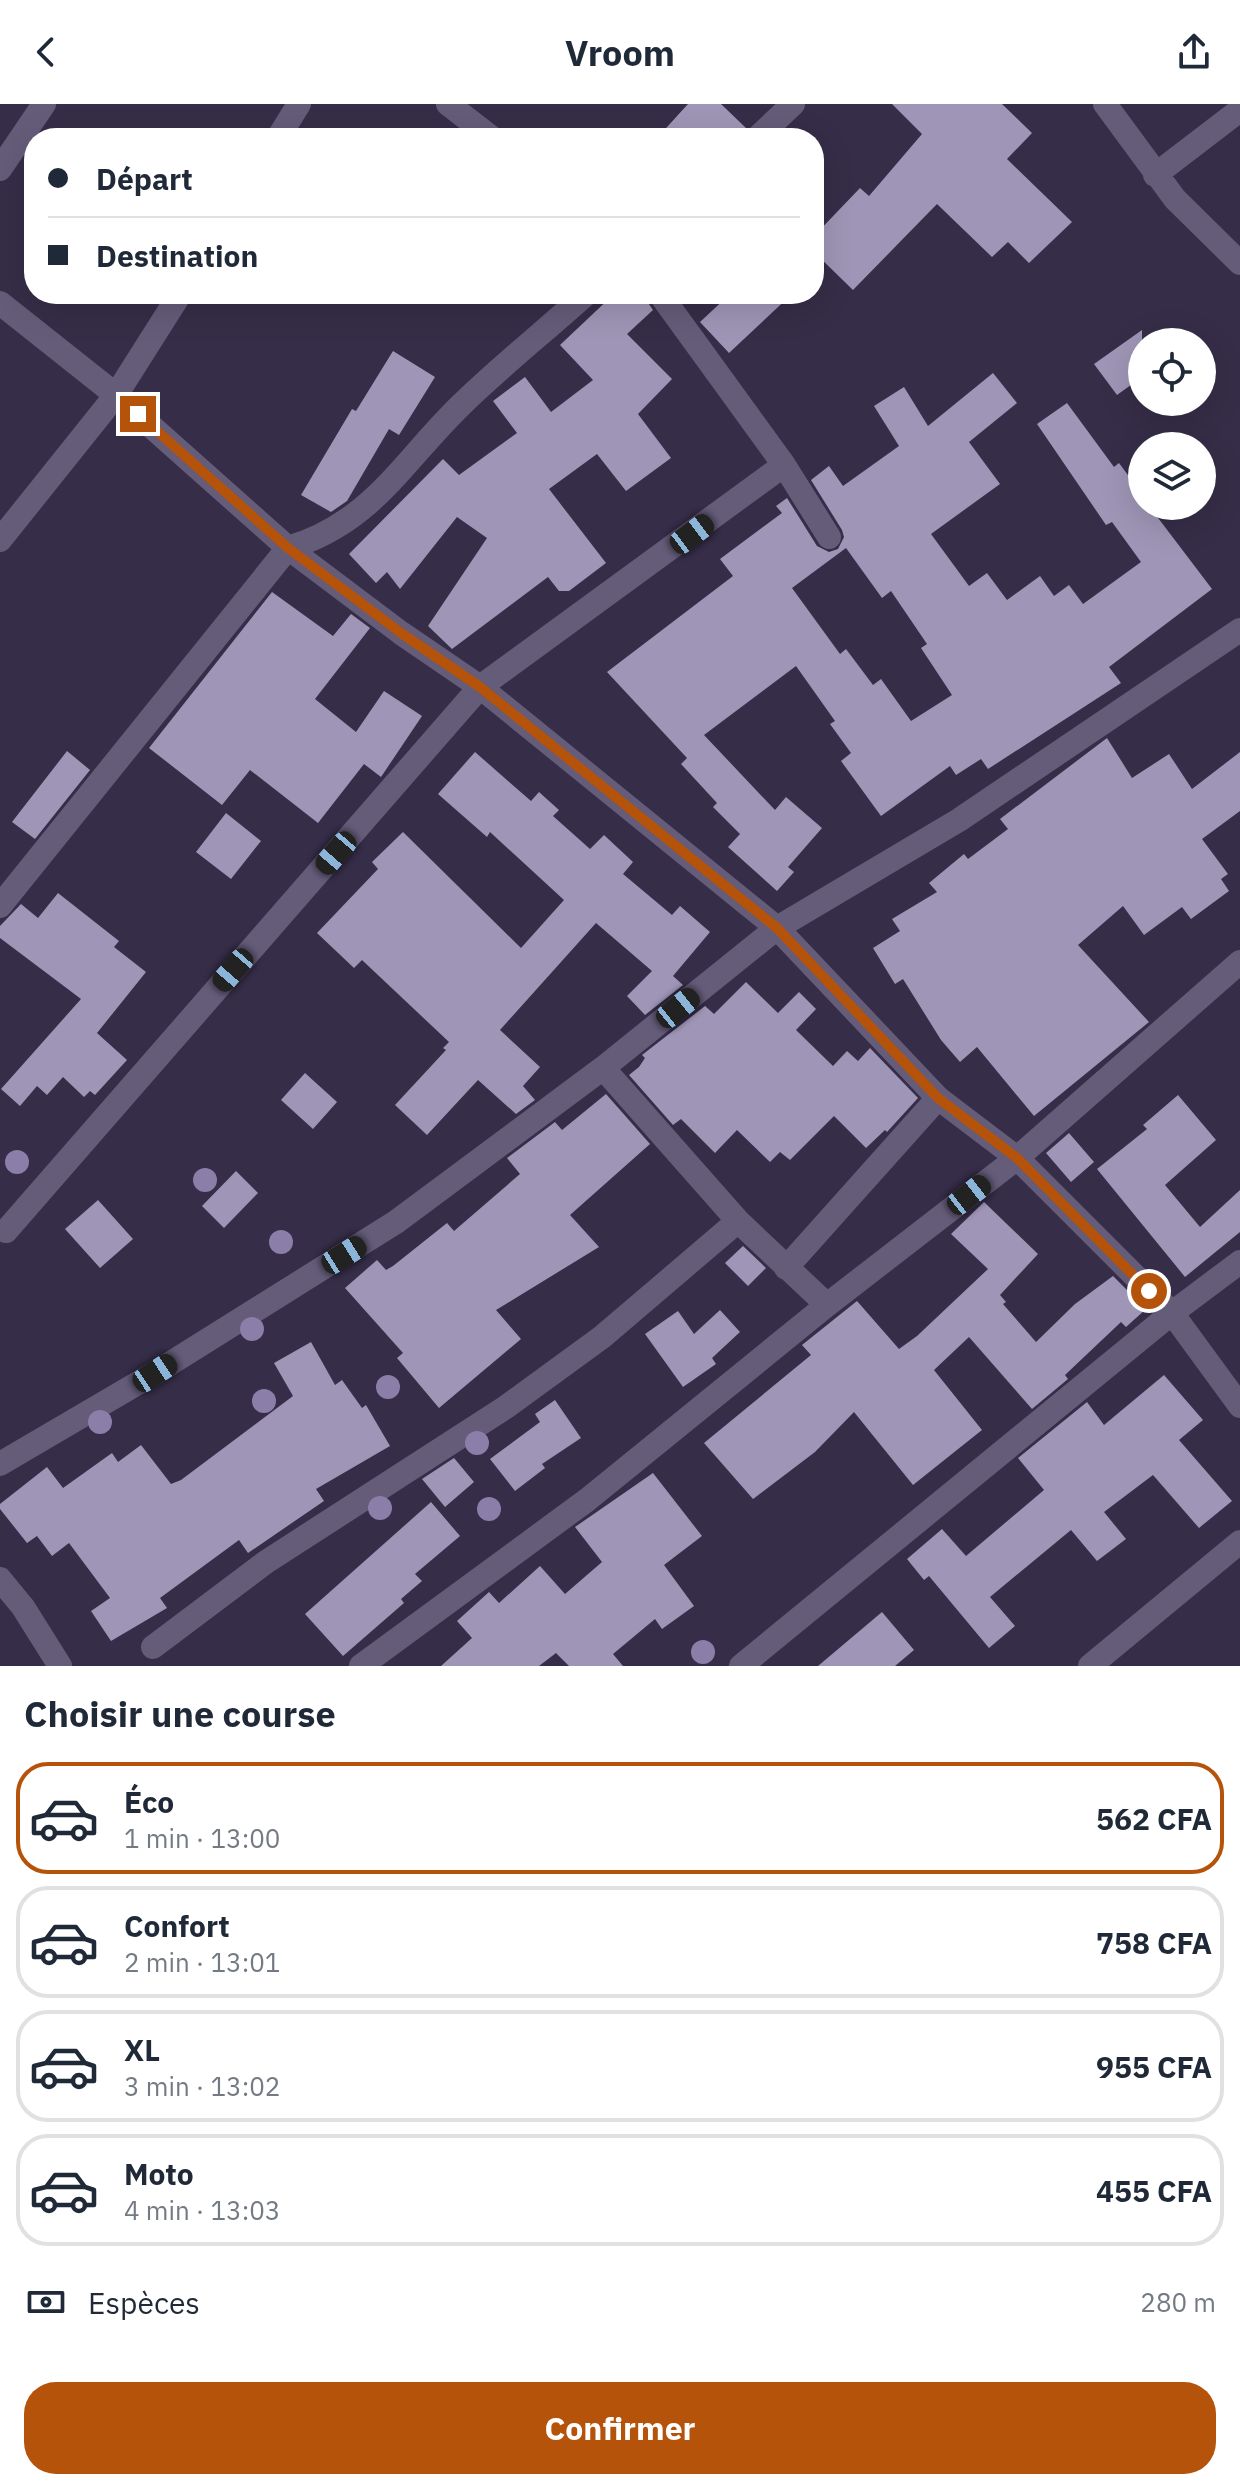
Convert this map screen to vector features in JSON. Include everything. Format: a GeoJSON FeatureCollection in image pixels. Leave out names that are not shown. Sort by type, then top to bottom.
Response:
{"type":"FeatureCollection","features":[{"type":"Feature","properties":{"kind":"street"},"geometry":{"type":"LineString","coordinates":[[28,128],[44,104]]}},
{"type":"Feature","properties":{"kind":"street"},"geometry":{"type":"LineString","coordinates":[[284,128],[299,104]]}},
{"type":"Feature","properties":{"kind":"street"},"geometry":{"type":"LineString","coordinates":[[448,104],[479,128]]}},
{"type":"Feature","properties":{"kind":"street"},"geometry":{"type":"LineString","coordinates":[[768,128],[793,104]]}},
{"type":"Feature","properties":{"kind":"street"},"geometry":{"type":"LineString","coordinates":[[1105,104],[1155,175],[1240,263]]}},
{"type":"Feature","properties":{"kind":"street"},"geometry":{"type":"LineString","coordinates":[[1155,175],[1240,110]]}},
{"type":"Feature","properties":{"kind":"street"},"geometry":{"type":"LineString","coordinates":[[0,169],[24,134]]}},
{"type":"Feature","properties":{"kind":"street"},"geometry":{"type":"LineString","coordinates":[[0,303],[116,395],[288,548],[401,633],[480,687],[777,928],[938,1098],[1017,1158],[1172,1313],[1240,1406]]}},
{"type":"Feature","properties":{"kind":"street"},"geometry":{"type":"LineString","coordinates":[[0,540],[116,395],[174,304]]}},
{"type":"Feature","properties":{"kind":"street"},"geometry":{"type":"LineString","coordinates":[[0,906],[288,548],[321,538],[365,508],[461,405],[575,304]]}},
{"type":"Feature","properties":{"kind":"street"},"geometry":{"type":"LineString","coordinates":[[667,304],[784,465],[829,537]]}},
{"type":"Feature","properties":{"kind":"street"},"geometry":{"type":"LineString","coordinates":[[6,1231],[480,687],[784,465]]}},
{"type":"Feature","properties":{"kind":"street"},"geometry":{"type":"LineString","coordinates":[[0,1464],[155,1373],[396,1222],[603,1068],[777,928],[959,820],[1240,630]]}},
{"type":"Feature","properties":{"kind":"street"},"geometry":{"type":"LineString","coordinates":[[361,1666],[587,1500],[827,1305],[1017,1158],[1240,962]]}},
{"type":"Feature","properties":{"kind":"street"},"geometry":{"type":"LineString","coordinates":[[603,1068],[738,1221],[827,1305]]}},
{"type":"Feature","properties":{"kind":"street"},"geometry":{"type":"LineString","coordinates":[[786,1268],[938,1098]]}},
{"type":"Feature","properties":{"kind":"street"},"geometry":{"type":"LineString","coordinates":[[153,1647],[266,1562],[506,1407],[602,1337],[738,1221]]}},
{"type":"Feature","properties":{"kind":"street"},"geometry":{"type":"LineString","coordinates":[[741,1666],[1172,1313],[1240,1262]]}},
{"type":"Feature","properties":{"kind":"street"},"geometry":{"type":"LineString","coordinates":[[1090,1666],[1240,1542]]}},
{"type":"Feature","properties":{"kind":"street"},"geometry":{"type":"LineString","coordinates":[[0,1579],[23,1607],[60,1666]]}},
{"type":"Feature","properties":{"kind":"building"},"geometry":{"type":"Polygon","coordinates":[[[688,104],[721,104],[746,128],[666,128],[688,104]]]}},
{"type":"Feature","properties":{"kind":"building"},"geometry":{"type":"Polygon","coordinates":[[[892,104],[1002,104],[1032,133],[1007,159],[1072,222],[1029,263],[1008,242],[992,257],[937,204],[853,290],[824,262],[824,226],[860,188],[869,196],[922,134],[892,104]]]}},
{"type":"Feature","properties":{"kind":"building"},"geometry":{"type":"Polygon","coordinates":[[[603,304],[649,304],[653,310],[627,334],[672,379],[638,414],[671,458],[626,491],[597,454],[549,489],[606,563],[569,591],[559,591],[548,577],[452,649],[428,626],[487,538],[457,517],[400,589],[387,572],[376,583],[349,554],[443,459],[459,475],[517,433],[493,401],[525,377],[551,412],[593,380],[560,345],[603,304]]]}},
{"type":"Feature","properties":{"kind":"building"},"geometry":{"type":"Polygon","coordinates":[[[719,304],[781,304],[729,353],[700,322],[719,304]]]}},
{"type":"Feature","properties":{"kind":"building"},"geometry":{"type":"Polygon","coordinates":[[[1128,340],[1128,387],[1117,395],[1094,364],[1128,340]]]}},
{"type":"Feature","properties":{"kind":"building"},"geometry":{"type":"Polygon","coordinates":[[[393,351],[435,377],[399,435],[389,429],[347,501],[331,512],[301,495],[352,409],[356,411],[393,351]]]}},
{"type":"Feature","properties":{"kind":"building"},"geometry":{"type":"Polygon","coordinates":[[[993,373],[1017,403],[969,442],[1000,484],[931,534],[969,586],[987,573],[1007,600],[1040,576],[1054,596],[1069,585],[1083,604],[1141,562],[1112,522],[1106,525],[1037,424],[1067,403],[1114,467],[1119,463],[1128,475],[1128,520],[1160,520],[1212,589],[1109,667],[1121,683],[988,769],[981,759],[956,775],[950,766],[881,816],[841,761],[851,753],[830,724],[835,721],[796,666],[704,735],[775,810],[786,797],[822,828],[788,867],[794,872],[777,891],[728,847],[740,834],[713,807],[717,803],[681,764],[687,758],[607,672],[733,576],[720,559],[782,513],[776,506],[787,498],[817,546],[829,552],[838,549],[844,537],[842,530],[811,480],[829,466],[843,486],[899,446],[874,406],[904,387],[928,426],[993,373]],[[846,548],[792,588],[840,654],[846,649],[873,685],[881,679],[911,721],[952,695],[921,648],[927,644],[891,591],[882,598],[846,548]]]}},
{"type":"Feature","properties":{"kind":"building"},"geometry":{"type":"Polygon","coordinates":[[[272,592],[333,636],[351,614],[370,628],[315,699],[356,732],[384,691],[422,716],[381,777],[364,764],[318,823],[250,770],[222,805],[149,748],[272,592]]]}},
{"type":"Feature","properties":{"kind":"building"},"geometry":{"type":"Polygon","coordinates":[[[1107,738],[1132,778],[1169,754],[1192,789],[1240,752],[1240,811],[1202,839],[1228,874],[1221,879],[1229,891],[1191,919],[1182,907],[1144,935],[1123,906],[1078,945],[1149,1022],[1034,1116],[977,1047],[960,1062],[941,1040],[903,979],[895,984],[873,948],[900,931],[892,919],[937,892],[929,883],[964,854],[968,859],[1008,829],[1000,819],[1107,738]]]}},
{"type":"Feature","properties":{"kind":"building"},"geometry":{"type":"Polygon","coordinates":[[[67,751],[90,770],[35,839],[12,822],[67,751]]]}},
{"type":"Feature","properties":{"kind":"building"},"geometry":{"type":"Polygon","coordinates":[[[475,752],[531,801],[539,792],[559,810],[553,816],[590,849],[604,835],[633,862],[623,874],[672,915],[680,906],[710,932],[673,976],[683,985],[645,1015],[627,996],[652,971],[596,923],[500,1030],[540,1067],[523,1086],[535,1100],[516,1114],[478,1080],[427,1135],[395,1105],[446,1050],[443,1048],[449,1042],[362,960],[354,968],[317,933],[378,869],[372,862],[403,832],[521,948],[564,900],[490,832],[487,837],[438,794],[475,752]]]}},
{"type":"Feature","properties":{"kind":"building"},"geometry":{"type":"Polygon","coordinates":[[[226,813],[261,841],[231,879],[196,852],[226,813]]]}},
{"type":"Feature","properties":{"kind":"building"},"geometry":{"type":"Polygon","coordinates":[[[58,893],[119,941],[114,947],[146,972],[97,1033],[127,1060],[95,1095],[90,1091],[84,1097],[63,1077],[47,1095],[37,1086],[20,1106],[1,1089],[81,999],[0,938],[0,926],[21,904],[38,918],[58,893]]]}},
{"type":"Feature","properties":{"kind":"building"},"geometry":{"type":"Polygon","coordinates":[[[746,982],[778,1013],[799,992],[816,1009],[796,1030],[833,1066],[847,1051],[858,1061],[870,1048],[918,1098],[887,1132],[885,1130],[866,1148],[834,1116],[790,1160],[780,1152],[770,1162],[737,1130],[715,1153],[681,1119],[673,1125],[629,1075],[645,1058],[642,1055],[705,1006],[714,1014],[746,982]]]}},
{"type":"Feature","properties":{"kind":"building"},"geometry":{"type":"Polygon","coordinates":[[[305,1073],[337,1102],[313,1129],[281,1100],[305,1073]]]}},
{"type":"Feature","properties":{"kind":"building"},"geometry":{"type":"Polygon","coordinates":[[[606,1094],[650,1144],[570,1215],[599,1247],[496,1310],[521,1339],[439,1408],[397,1358],[403,1353],[345,1288],[377,1260],[386,1270],[393,1266],[447,1223],[454,1231],[520,1174],[507,1158],[555,1122],[562,1130],[606,1094]]]}},
{"type":"Feature","properties":{"kind":"building"},"geometry":{"type":"Polygon","coordinates":[[[1178,1095],[1216,1140],[1165,1185],[1200,1227],[1240,1190],[1240,1232],[1185,1277],[1097,1169],[1147,1129],[1143,1125],[1178,1095]]]}},
{"type":"Feature","properties":{"kind":"building"},"geometry":{"type":"Polygon","coordinates":[[[1069,1133],[1094,1162],[1071,1182],[1046,1153],[1069,1133]]]}},
{"type":"Feature","properties":{"kind":"building"},"geometry":{"type":"Polygon","coordinates":[[[236,1171],[258,1193],[224,1228],[202,1206],[236,1171]]]}},
{"type":"Feature","properties":{"kind":"building"},"geometry":{"type":"Polygon","coordinates":[[[98,1200],[133,1239],[100,1268],[65,1229],[98,1200]]]}},
{"type":"Feature","properties":{"kind":"building"},"geometry":{"type":"Polygon","coordinates":[[[984,1202],[1038,1254],[1000,1295],[1006,1302],[1003,1304],[1036,1342],[1075,1304],[1113,1276],[1146,1309],[1126,1327],[1121,1322],[1065,1375],[1068,1379],[1032,1409],[969,1337],[934,1370],[982,1430],[913,1485],[854,1412],[815,1452],[753,1499],[704,1443],[811,1355],[802,1345],[857,1301],[899,1349],[917,1336],[988,1269],[951,1234],[984,1202]]]}},
{"type":"Feature","properties":{"kind":"building"},"geometry":{"type":"Polygon","coordinates":[[[743,1246],[766,1268],[748,1286],[725,1263],[743,1246]]]}},
{"type":"Feature","properties":{"kind":"building"},"geometry":{"type":"Polygon","coordinates":[[[720,1310],[740,1332],[712,1358],[716,1364],[683,1387],[645,1334],[678,1311],[694,1334],[720,1310]]]}},
{"type":"Feature","properties":{"kind":"building"},"geometry":{"type":"Polygon","coordinates":[[[311,1342],[335,1385],[342,1380],[362,1408],[366,1405],[390,1446],[316,1489],[324,1501],[248,1553],[239,1540],[160,1598],[167,1608],[111,1641],[91,1611],[110,1598],[69,1543],[52,1556],[37,1536],[27,1543],[0,1509],[0,1504],[47,1467],[63,1488],[112,1453],[118,1462],[141,1445],[171,1484],[181,1480],[293,1396],[274,1363],[311,1342]]]}},
{"type":"Feature","properties":{"kind":"building"},"geometry":{"type":"Polygon","coordinates":[[[1164,1375],[1203,1420],[1179,1440],[1232,1501],[1199,1528],[1153,1475],[1104,1512],[1126,1539],[1097,1561],[1071,1530],[990,1597],[1015,1626],[989,1648],[929,1576],[924,1580],[907,1559],[942,1529],[966,1556],[1044,1490],[1018,1458],[1087,1402],[1104,1425],[1164,1375]]]}},
{"type":"Feature","properties":{"kind":"building"},"geometry":{"type":"Polygon","coordinates":[[[555,1400],[581,1438],[542,1464],[545,1468],[515,1491],[490,1459],[540,1422],[535,1414],[555,1400]]]}},
{"type":"Feature","properties":{"kind":"building"},"geometry":{"type":"Polygon","coordinates":[[[454,1458],[474,1482],[445,1507],[422,1479],[454,1458]]]}},
{"type":"Feature","properties":{"kind":"building"},"geometry":{"type":"Polygon","coordinates":[[[653,1473],[702,1536],[664,1565],[694,1606],[662,1629],[655,1619],[613,1654],[623,1666],[569,1666],[556,1653],[539,1666],[441,1666],[472,1638],[457,1621],[489,1592],[499,1603],[540,1566],[565,1594],[602,1562],[575,1527],[653,1473]]]}},
{"type":"Feature","properties":{"kind":"building"},"geometry":{"type":"Polygon","coordinates":[[[431,1502],[460,1536],[415,1574],[422,1581],[401,1599],[404,1603],[343,1656],[305,1614],[431,1502]]]}},
{"type":"Feature","properties":{"kind":"building"},"geometry":{"type":"Polygon","coordinates":[[[882,1612],[914,1650],[895,1666],[818,1666],[882,1612]]]}},
{"type":"Feature","properties":{"kind":"route"},"geometry":{"type":"LineString","coordinates":[[138,414],[288,548],[401,633],[480,687],[777,928],[938,1098],[1017,1158],[1149,1291]]}}]}
